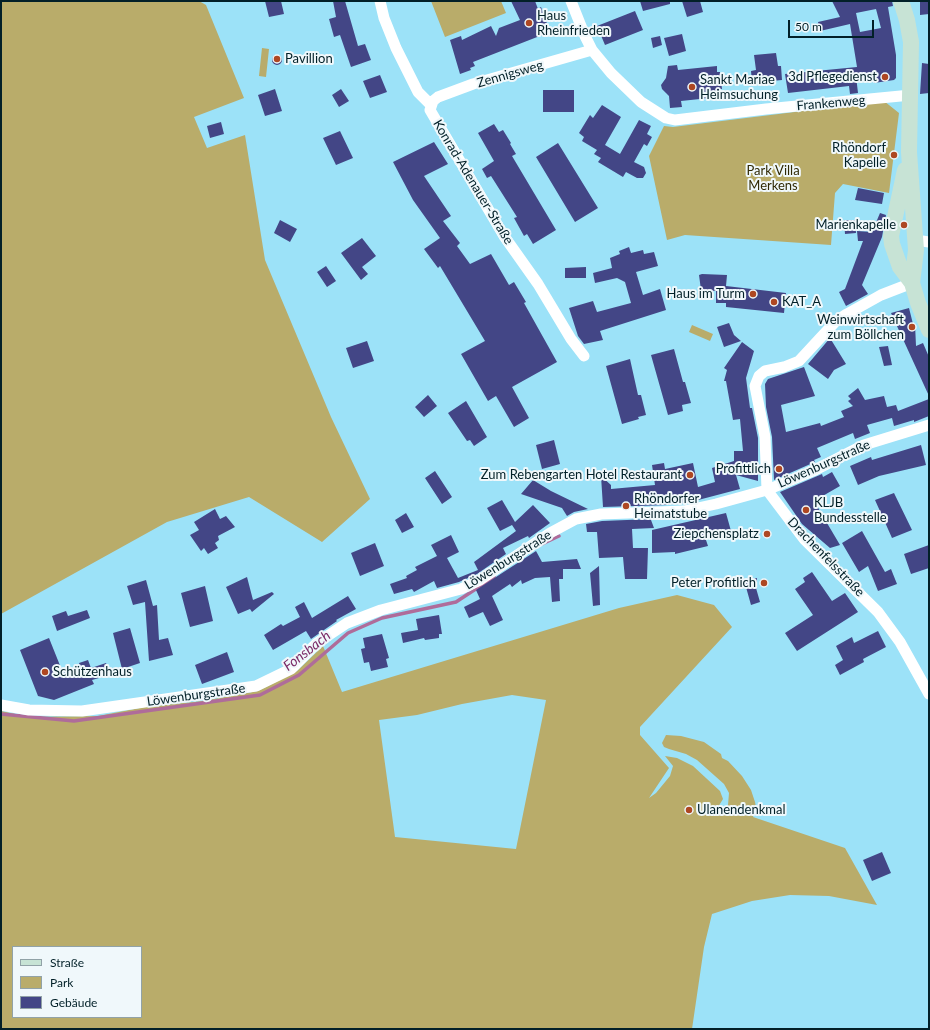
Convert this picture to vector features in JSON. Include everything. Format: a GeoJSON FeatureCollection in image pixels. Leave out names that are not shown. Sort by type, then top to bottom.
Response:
{"type":"FeatureCollection","features":[{"type":"Feature","properties":{"kind":"main road"},"geometry":{"type":"LineString","coordinates":[[901,1],[908,20],[911,42],[909,152],[920,244],[912,283]]}},
{"type":"Feature","properties":{"kind":"main road"},"geometry":{"type":"LineString","coordinates":[[909,152],[891,236],[900,267],[912,283],[929,330]]}},
{"type":"Feature","properties":{"kind":"main road"},"geometry":{"type":"LineString","coordinates":[[896,254],[901,258],[906,258],[913,254],[920,244]]}},
{"type":"Feature","properties":{"kind":"street","name":"Konrad-Adenauer-Straße"},"geometry":{"type":"LineString","coordinates":[[380,1],[384,18],[396,48],[418,92],[431,105],[430,110],[433,116],[504,236],[538,284],[571,339],[584,356]]}},
{"type":"Feature","properties":{"kind":"street","name":"Frankenweg"},"geometry":{"type":"LineString","coordinates":[[572,1],[592,50],[611,74],[641,102],[659,114],[675,120],[766,109],[911,96]]}},
{"type":"Feature","properties":{"kind":"street","name":"Zennigsweg"},"geometry":{"type":"LineString","coordinates":[[431,105],[438,97],[473,84],[592,50]]}},
{"type":"Feature","properties":{"kind":"street"},"geometry":{"type":"LineString","coordinates":[[767,490],[765,437],[756,386],[760,376],[765,371],[784,367],[799,361],[836,321],[881,295],[912,283]]}},
{"type":"Feature","properties":{"kind":"street","name":"Löwenburgstraße"},"geometry":{"type":"LineString","coordinates":[[1,705],[29,710],[82,711],[256,686],[291,669],[317,643],[347,623],[381,610],[468,586],[480,580],[550,533],[576,519],[601,514],[684,511],[767,490],[813,471],[864,445],[929,425]]}},
{"type":"Feature","properties":{"kind":"street","name":"Drachenfelsstraße"},"geometry":{"type":"LineString","coordinates":[[767,490],[804,539],[878,612],[900,642],[929,694]]}},
{"type":"Feature","properties":{"kind":"green space"},"geometry":{"type":"Polygon","coordinates":[[[1,1],[199,1],[206,5],[244,98],[194,117],[207,148],[245,135],[265,260],[331,417],[370,499],[322,542],[249,497],[167,522],[1,614],[1,1]]]}},
{"type":"Feature","properties":{"kind":"green space"},"geometry":{"type":"Polygon","coordinates":[[[431,1],[501,1],[506,13],[445,37],[431,1]]]}},
{"type":"Feature","properties":{"kind":"green space"},"geometry":{"type":"Polygon","coordinates":[[[262,48],[269,49],[266,77],[259,76],[262,48]]]}},
{"type":"Feature","properties":{"kind":"green space","name":"Park Villa Merkens"},"geometry":{"type":"Polygon","coordinates":[[[884,101],[899,113],[889,193],[843,184],[835,193],[831,245],[685,235],[667,240],[649,156],[664,126],[673,127],[884,101]]]}},
{"type":"Feature","properties":{"kind":"green space"},"geometry":{"type":"Polygon","coordinates":[[[692,325],[713,334],[710,341],[689,332],[692,325]]]}},
{"type":"Feature","properties":{"kind":"green space"},"geometry":{"type":"Polygon","coordinates":[[[677,595],[714,605],[732,627],[640,727],[640,735],[669,768],[649,798],[656,793],[670,776],[673,766],[665,756],[677,758],[693,766],[720,791],[723,799],[715,812],[721,816],[728,805],[729,793],[724,784],[697,760],[686,754],[664,747],[662,743],[666,735],[681,736],[704,742],[721,754],[722,758],[728,761],[742,776],[751,790],[755,802],[756,807],[753,817],[845,848],[877,905],[829,896],[790,895],[752,901],[712,914],[704,947],[692,1029],[1,1029],[1,711],[29,717],[98,716],[145,707],[203,701],[258,691],[297,671],[323,646],[342,692],[619,608],[677,595]],[[512,695],[462,704],[417,715],[379,720],[395,837],[516,849],[546,700],[512,695]]]}},
{"type":"Feature","properties":{"kind":"building"},"geometry":{"type":"Polygon","coordinates":[[[265,1],[281,1],[284,14],[269,17],[265,1]]]}},
{"type":"Feature","properties":{"kind":"building"},"geometry":{"type":"Polygon","coordinates":[[[333,1],[345,1],[358,46],[365,44],[371,60],[351,67],[340,35],[334,37],[329,19],[336,17],[333,1]]]}},
{"type":"Feature","properties":{"kind":"building"},"geometry":{"type":"Polygon","coordinates":[[[511,1],[535,1],[538,9],[541,7],[550,32],[473,62],[475,66],[470,68],[471,70],[460,74],[450,40],[461,36],[462,40],[491,26],[496,36],[499,28],[520,20],[511,1]]]}},
{"type":"Feature","properties":{"kind":"building"},"geometry":{"type":"Polygon","coordinates":[[[640,1],[670,1],[670,4],[643,11],[640,1]]]}},
{"type":"Feature","properties":{"kind":"building"},"geometry":{"type":"Polygon","coordinates":[[[682,1],[700,1],[703,12],[687,17],[682,1]]]}},
{"type":"Feature","properties":{"kind":"building"},"geometry":{"type":"Polygon","coordinates":[[[832,1],[892,1],[893,6],[888,7],[896,55],[896,78],[894,80],[874,83],[874,77],[856,76],[858,93],[850,94],[849,86],[788,93],[785,74],[857,67],[850,24],[820,31],[818,22],[840,17],[832,1]],[[876,9],[856,13],[860,32],[881,28],[876,9]]]}},
{"type":"Feature","properties":{"kind":"building"},"geometry":{"type":"Polygon","coordinates":[[[920,1],[929,1],[929,14],[920,15],[920,1]]]}},
{"type":"Feature","properties":{"kind":"building"},"geometry":{"type":"Polygon","coordinates":[[[635,11],[643,30],[605,45],[597,26],[635,11]]]}},
{"type":"Feature","properties":{"kind":"building"},"geometry":{"type":"Polygon","coordinates":[[[682,34],[686,51],[669,56],[664,38],[682,34]]]}},
{"type":"Feature","properties":{"kind":"building"},"geometry":{"type":"Polygon","coordinates":[[[660,36],[662,45],[653,48],[651,38],[660,36]]]}},
{"type":"Feature","properties":{"kind":"building"},"geometry":{"type":"Polygon","coordinates":[[[776,53],[778,66],[781,66],[782,80],[752,83],[751,71],[756,70],[754,55],[776,53]]]}},
{"type":"Feature","properties":{"kind":"building","name":"Pavillion"},"geometry":{"type":"Polygon","coordinates":[[[275,55],[279,55],[281,56],[281,64],[275,65],[272,62],[272,58],[275,55]]]}},
{"type":"Feature","properties":{"kind":"building"},"geometry":{"type":"Polygon","coordinates":[[[922,63],[929,64],[929,93],[920,94],[922,63]]]}},
{"type":"Feature","properties":{"kind":"building","name":"Sankt Mariae Heimsuchung"},"geometry":{"type":"Polygon","coordinates":[[[677,65],[678,70],[717,66],[717,72],[720,72],[722,89],[719,89],[719,97],[681,101],[682,107],[670,108],[669,96],[662,89],[661,85],[666,78],[668,66],[677,65]]]}},
{"type":"Feature","properties":{"kind":"building"},"geometry":{"type":"Polygon","coordinates":[[[380,75],[387,92],[370,98],[363,81],[380,75]]]}},
{"type":"Feature","properties":{"kind":"building"},"geometry":{"type":"Polygon","coordinates":[[[275,89],[282,111],[265,116],[258,95],[275,89]]]}},
{"type":"Feature","properties":{"kind":"building"},"geometry":{"type":"Polygon","coordinates":[[[341,89],[349,101],[339,107],[332,95],[341,89]]]}},
{"type":"Feature","properties":{"kind":"building"},"geometry":{"type":"Polygon","coordinates":[[[543,90],[574,90],[574,112],[543,112],[543,90]]]}},
{"type":"Feature","properties":{"kind":"building"},"geometry":{"type":"Polygon","coordinates":[[[602,105],[621,117],[605,145],[620,154],[639,120],[651,126],[647,134],[652,137],[647,146],[644,144],[634,162],[644,167],[646,173],[643,178],[637,178],[626,172],[623,177],[598,162],[601,158],[594,154],[597,150],[582,141],[584,137],[579,133],[590,115],[593,118],[602,105]]]}},
{"type":"Feature","properties":{"kind":"building"},"geometry":{"type":"Polygon","coordinates":[[[221,122],[224,134],[210,138],[207,126],[221,122]]]}},
{"type":"Feature","properties":{"kind":"building"},"geometry":{"type":"Polygon","coordinates":[[[494,124],[499,132],[503,130],[511,143],[510,144],[516,154],[512,156],[556,230],[533,244],[527,234],[524,236],[514,218],[517,217],[491,176],[487,178],[482,169],[494,161],[478,133],[494,124]]]}},
{"type":"Feature","properties":{"kind":"building"},"geometry":{"type":"Polygon","coordinates":[[[340,131],[353,158],[336,165],[323,138],[340,131]]]}},
{"type":"Feature","properties":{"kind":"building"},"geometry":{"type":"Polygon","coordinates":[[[434,142],[448,164],[424,176],[451,216],[443,221],[460,243],[457,246],[470,264],[491,254],[509,285],[514,282],[557,362],[512,387],[529,418],[514,427],[496,396],[488,401],[461,354],[485,341],[440,266],[438,268],[424,249],[440,238],[413,200],[393,162],[434,142]]]}},
{"type":"Feature","properties":{"kind":"building"},"geometry":{"type":"Polygon","coordinates":[[[558,143],[598,208],[575,222],[536,157],[558,143]]]}},
{"type":"Feature","properties":{"kind":"building"},"geometry":{"type":"Polygon","coordinates":[[[858,188],[884,193],[882,204],[855,200],[858,188]]]}},
{"type":"Feature","properties":{"kind":"building"},"geometry":{"type":"Polygon","coordinates":[[[880,213],[886,215],[882,237],[862,285],[868,294],[846,306],[839,292],[845,289],[863,241],[858,241],[857,231],[872,232],[880,213]]]}},
{"type":"Feature","properties":{"kind":"building"},"geometry":{"type":"Polygon","coordinates":[[[280,220],[297,229],[290,242],[274,233],[280,220]]]}},
{"type":"Feature","properties":{"kind":"building"},"geometry":{"type":"Polygon","coordinates":[[[844,220],[855,220],[856,233],[845,234],[844,220]]]}},
{"type":"Feature","properties":{"kind":"building"},"geometry":{"type":"Polygon","coordinates":[[[362,238],[376,256],[362,267],[368,274],[361,280],[341,253],[362,238]]]}},
{"type":"Feature","properties":{"kind":"building"},"geometry":{"type":"Polygon","coordinates":[[[629,247],[631,253],[643,250],[644,254],[654,252],[658,266],[636,272],[643,295],[660,289],[666,310],[600,331],[603,340],[584,344],[578,336],[569,308],[593,301],[597,312],[631,303],[625,282],[617,278],[595,283],[593,273],[612,268],[610,258],[620,254],[619,251],[629,247]]]}},
{"type":"Feature","properties":{"kind":"building"},"geometry":{"type":"Polygon","coordinates":[[[326,266],[336,281],[327,287],[317,272],[326,266]]]}},
{"type":"Feature","properties":{"kind":"building"},"geometry":{"type":"Polygon","coordinates":[[[586,267],[586,278],[565,278],[565,268],[586,267]]]}},
{"type":"Feature","properties":{"kind":"building"},"geometry":{"type":"Polygon","coordinates":[[[699,275],[727,275],[726,286],[786,293],[784,313],[726,307],[726,303],[716,303],[716,291],[701,290],[699,275]]]}},
{"type":"Feature","properties":{"kind":"building"},"geometry":{"type":"Polygon","coordinates":[[[909,308],[913,324],[915,324],[916,346],[923,343],[929,357],[929,396],[891,313],[909,308]]]}},
{"type":"Feature","properties":{"kind":"building"},"geometry":{"type":"Polygon","coordinates":[[[729,323],[734,335],[741,341],[724,347],[717,327],[729,323]]]}},
{"type":"Feature","properties":{"kind":"building"},"geometry":{"type":"Polygon","coordinates":[[[830,338],[846,364],[834,370],[828,379],[808,364],[830,338]]]}},
{"type":"Feature","properties":{"kind":"building"},"geometry":{"type":"Polygon","coordinates":[[[367,341],[374,361],[353,368],[346,348],[367,341]]]}},
{"type":"Feature","properties":{"kind":"building"},"geometry":{"type":"Polygon","coordinates":[[[742,342],[754,351],[746,378],[750,408],[752,408],[758,438],[758,481],[736,475],[740,489],[683,504],[682,502],[668,505],[603,507],[601,476],[611,485],[611,489],[655,485],[652,465],[664,463],[665,469],[693,463],[698,487],[715,482],[712,468],[734,461],[734,451],[743,451],[740,419],[733,420],[726,381],[724,381],[727,370],[724,368],[742,342]]]}},
{"type":"Feature","properties":{"kind":"building"},"geometry":{"type":"Polygon","coordinates":[[[888,346],[892,365],[884,366],[879,347],[888,346]]]}},
{"type":"Feature","properties":{"kind":"building"},"geometry":{"type":"Polygon","coordinates":[[[674,349],[683,382],[685,382],[691,403],[682,405],[683,411],[668,415],[651,355],[674,349]]]}},
{"type":"Feature","properties":{"kind":"building"},"geometry":{"type":"Polygon","coordinates":[[[630,359],[638,395],[641,395],[646,415],[638,417],[639,419],[622,424],[606,366],[630,359]]]}},
{"type":"Feature","properties":{"kind":"building"},"geometry":{"type":"Polygon","coordinates":[[[804,367],[815,396],[781,405],[786,432],[820,423],[821,426],[844,417],[841,411],[853,406],[848,401],[851,399],[848,396],[858,388],[865,400],[884,396],[887,407],[896,405],[898,411],[929,399],[929,416],[914,422],[914,420],[894,426],[892,418],[867,425],[870,433],[855,439],[853,433],[817,448],[821,457],[814,460],[815,462],[774,480],[772,437],[766,407],[765,384],[768,379],[804,367]]]}},
{"type":"Feature","properties":{"kind":"building"},"geometry":{"type":"Polygon","coordinates":[[[428,395],[437,406],[424,417],[415,407],[428,395]]]}},
{"type":"Feature","properties":{"kind":"building"},"geometry":{"type":"Polygon","coordinates":[[[466,401],[487,437],[474,446],[470,440],[467,441],[448,413],[466,401]]]}},
{"type":"Feature","properties":{"kind":"building"},"geometry":{"type":"Polygon","coordinates":[[[554,440],[560,464],[542,469],[536,445],[554,440]]]}},
{"type":"Feature","properties":{"kind":"building"},"geometry":{"type":"Polygon","coordinates":[[[921,445],[926,465],[879,476],[858,485],[850,466],[871,457],[872,460],[921,445]]]}},
{"type":"Feature","properties":{"kind":"building"},"geometry":{"type":"Polygon","coordinates":[[[435,471],[452,497],[442,504],[425,478],[435,471]]]}},
{"type":"Feature","properties":{"kind":"building","name":"KLJB Bundesstelle"},"geometry":{"type":"Polygon","coordinates":[[[832,472],[840,486],[814,501],[840,545],[830,548],[802,524],[780,492],[822,474],[823,477],[832,472]]]}},
{"type":"Feature","properties":{"kind":"building"},"geometry":{"type":"Polygon","coordinates":[[[533,480],[551,491],[588,509],[574,512],[567,516],[562,508],[521,494],[533,480]]]}},
{"type":"Feature","properties":{"kind":"building"},"geometry":{"type":"Polygon","coordinates":[[[894,493],[912,530],[892,538],[875,500],[894,493]]]}},
{"type":"Feature","properties":{"kind":"building"},"geometry":{"type":"Polygon","coordinates":[[[502,500],[515,522],[533,505],[550,523],[529,538],[528,536],[503,548],[506,554],[477,574],[459,582],[437,588],[434,581],[414,592],[412,589],[394,594],[390,584],[407,578],[406,576],[417,570],[415,567],[437,556],[431,545],[451,535],[459,552],[447,558],[458,578],[478,570],[474,562],[516,531],[512,525],[500,531],[487,508],[502,500]]]}},
{"type":"Feature","properties":{"kind":"building"},"geometry":{"type":"Polygon","coordinates":[[[215,509],[220,519],[226,516],[235,527],[218,536],[219,540],[215,543],[218,548],[208,554],[204,548],[201,551],[190,535],[199,530],[194,522],[215,509]]]}},
{"type":"Feature","properties":{"kind":"building"},"geometry":{"type":"Polygon","coordinates":[[[406,513],[414,527],[402,533],[395,520],[406,513]]]}},
{"type":"Feature","properties":{"kind":"building"},"geometry":{"type":"Polygon","coordinates":[[[726,513],[731,531],[705,537],[708,546],[675,554],[675,552],[652,553],[652,530],[726,513]]]}},
{"type":"Feature","properties":{"kind":"building"},"geometry":{"type":"Polygon","coordinates":[[[652,519],[654,528],[632,529],[633,548],[648,548],[647,579],[625,579],[623,557],[599,558],[597,532],[587,532],[586,524],[602,521],[652,519]]]}},
{"type":"Feature","properties":{"kind":"building"},"geometry":{"type":"Polygon","coordinates":[[[862,531],[885,572],[891,569],[897,584],[878,591],[868,566],[859,572],[842,543],[862,531]]]}},
{"type":"Feature","properties":{"kind":"building"},"geometry":{"type":"Polygon","coordinates":[[[375,543],[384,566],[360,576],[351,553],[375,543]]]}},
{"type":"Feature","properties":{"kind":"building"},"geometry":{"type":"Polygon","coordinates":[[[929,545],[929,568],[911,574],[904,554],[929,545]]]}},
{"type":"Feature","properties":{"kind":"building"},"geometry":{"type":"Polygon","coordinates":[[[536,551],[542,562],[577,559],[581,569],[563,569],[563,579],[559,579],[560,601],[552,602],[550,577],[535,578],[522,584],[521,580],[512,587],[510,584],[492,596],[503,620],[490,626],[483,612],[469,618],[464,607],[480,599],[476,590],[536,551]]]}},
{"type":"Feature","properties":{"kind":"building"},"geometry":{"type":"Polygon","coordinates":[[[599,566],[600,605],[593,606],[590,573],[599,566]]]}},
{"type":"Feature","properties":{"kind":"building"},"geometry":{"type":"Polygon","coordinates":[[[812,572],[832,601],[845,593],[858,612],[797,651],[785,633],[813,615],[795,589],[805,582],[803,578],[812,572]]]}},
{"type":"Feature","properties":{"kind":"building"},"geometry":{"type":"Polygon","coordinates":[[[247,577],[253,600],[272,592],[274,594],[252,612],[250,609],[238,614],[226,587],[247,577]]]}},
{"type":"Feature","properties":{"kind":"building"},"geometry":{"type":"Polygon","coordinates":[[[757,578],[756,588],[760,602],[751,605],[744,580],[757,578]]]}},
{"type":"Feature","properties":{"kind":"building"},"geometry":{"type":"Polygon","coordinates":[[[146,580],[153,606],[157,605],[159,640],[168,638],[173,655],[149,661],[145,602],[133,605],[127,586],[146,580]]]}},
{"type":"Feature","properties":{"kind":"building"},"geometry":{"type":"Polygon","coordinates":[[[205,586],[213,621],[190,627],[181,593],[205,586]]]}},
{"type":"Feature","properties":{"kind":"building"},"geometry":{"type":"Polygon","coordinates":[[[348,596],[356,609],[336,620],[337,621],[311,639],[306,631],[273,650],[264,635],[281,624],[283,626],[300,617],[295,607],[304,602],[312,618],[348,596]]]}},
{"type":"Feature","properties":{"kind":"building"},"geometry":{"type":"Polygon","coordinates":[[[87,610],[90,618],[57,631],[52,616],[66,611],[68,616],[87,610]]]}},
{"type":"Feature","properties":{"kind":"building"},"geometry":{"type":"Polygon","coordinates":[[[439,615],[442,634],[439,634],[439,638],[425,640],[424,638],[403,643],[401,633],[418,630],[416,619],[439,615]]]}},
{"type":"Feature","properties":{"kind":"building"},"geometry":{"type":"Polygon","coordinates":[[[130,628],[140,663],[122,669],[113,633],[130,628]]]}},
{"type":"Feature","properties":{"kind":"building"},"geometry":{"type":"Polygon","coordinates":[[[878,631],[886,647],[863,659],[864,662],[840,675],[835,665],[843,660],[836,646],[852,637],[854,643],[878,631]]]}},
{"type":"Feature","properties":{"kind":"building"},"geometry":{"type":"Polygon","coordinates":[[[382,634],[389,658],[386,659],[388,667],[371,671],[369,662],[364,663],[361,649],[365,648],[363,638],[382,634]]]}},
{"type":"Feature","properties":{"kind":"building","name":"Schützenhaus"},"geometry":{"type":"Polygon","coordinates":[[[49,638],[63,673],[80,667],[79,663],[88,660],[91,668],[106,663],[109,672],[98,675],[99,678],[92,680],[94,684],[54,700],[38,696],[20,650],[49,638]]]}},
{"type":"Feature","properties":{"kind":"building"},"geometry":{"type":"Polygon","coordinates":[[[227,652],[234,672],[202,684],[195,665],[227,652]]]}},
{"type":"Feature","properties":{"kind":"building"},"geometry":{"type":"Polygon","coordinates":[[[882,852],[891,873],[872,881],[863,860],[882,852]]]}},
{"type":"Feature","properties":{"kind":"waterway","name":"Fonsbach"},"geometry":{"type":"LineString","coordinates":[[542,544],[559,536]]}},
{"type":"Feature","properties":{"kind":"waterway","name":"Fonsbach"},"geometry":{"type":"LineString","coordinates":[[1,714],[74,721],[260,695],[299,675],[348,633],[382,618],[456,602],[494,577]]}},
{"type":"Feature","properties":{"kind":"place","name":"Haus Rheinfrieden"},"geometry":{"type":"Point","coordinates":[529,23]}},
{"type":"Feature","properties":{"kind":"place","name":"Pavillion"},"geometry":{"type":"Point","coordinates":[277,59]}},
{"type":"Feature","properties":{"kind":"place","name":"3d Pflegedienst"},"geometry":{"type":"Point","coordinates":[885,77]}},
{"type":"Feature","properties":{"kind":"place","name":"Sankt Mariae Heimsuchung"},"geometry":{"type":"Point","coordinates":[692,87]}},
{"type":"Feature","properties":{"kind":"place","name":"Rhöndorf Kapelle"},"geometry":{"type":"Point","coordinates":[894,155]}},
{"type":"Feature","properties":{"kind":"place","name":"Marienkapelle"},"geometry":{"type":"Point","coordinates":[904,225]}},
{"type":"Feature","properties":{"kind":"place","name":"Haus im Turm"},"geometry":{"type":"Point","coordinates":[753,294]}},
{"type":"Feature","properties":{"kind":"place","name":"KAT_A"},"geometry":{"type":"Point","coordinates":[774,302]}},
{"type":"Feature","properties":{"kind":"place","name":"Weinwirtschaft zum Böllchen"},"geometry":{"type":"Point","coordinates":[912,327]}},
{"type":"Feature","properties":{"kind":"place","name":"Profittlich"},"geometry":{"type":"Point","coordinates":[779,469]}},
{"type":"Feature","properties":{"kind":"place","name":"Zum Rebengarten Hotel Restaurant"},"geometry":{"type":"Point","coordinates":[690,475]}},
{"type":"Feature","properties":{"kind":"place","name":"Rhöndorfer Heimatstube"},"geometry":{"type":"Point","coordinates":[626,506]}},
{"type":"Feature","properties":{"kind":"place","name":"KLJB Bundesstelle"},"geometry":{"type":"Point","coordinates":[806,510]}},
{"type":"Feature","properties":{"kind":"place","name":"Ziepchensplatz"},"geometry":{"type":"Point","coordinates":[767,534]}},
{"type":"Feature","properties":{"kind":"place","name":"Peter Profitlich"},"geometry":{"type":"Point","coordinates":[764,583]}},
{"type":"Feature","properties":{"kind":"place","name":"Schützenhaus"},"geometry":{"type":"Point","coordinates":[45,672]}},
{"type":"Feature","properties":{"kind":"place","name":"Ulanendenkmal"},"geometry":{"type":"Point","coordinates":[689,810]}}]}
